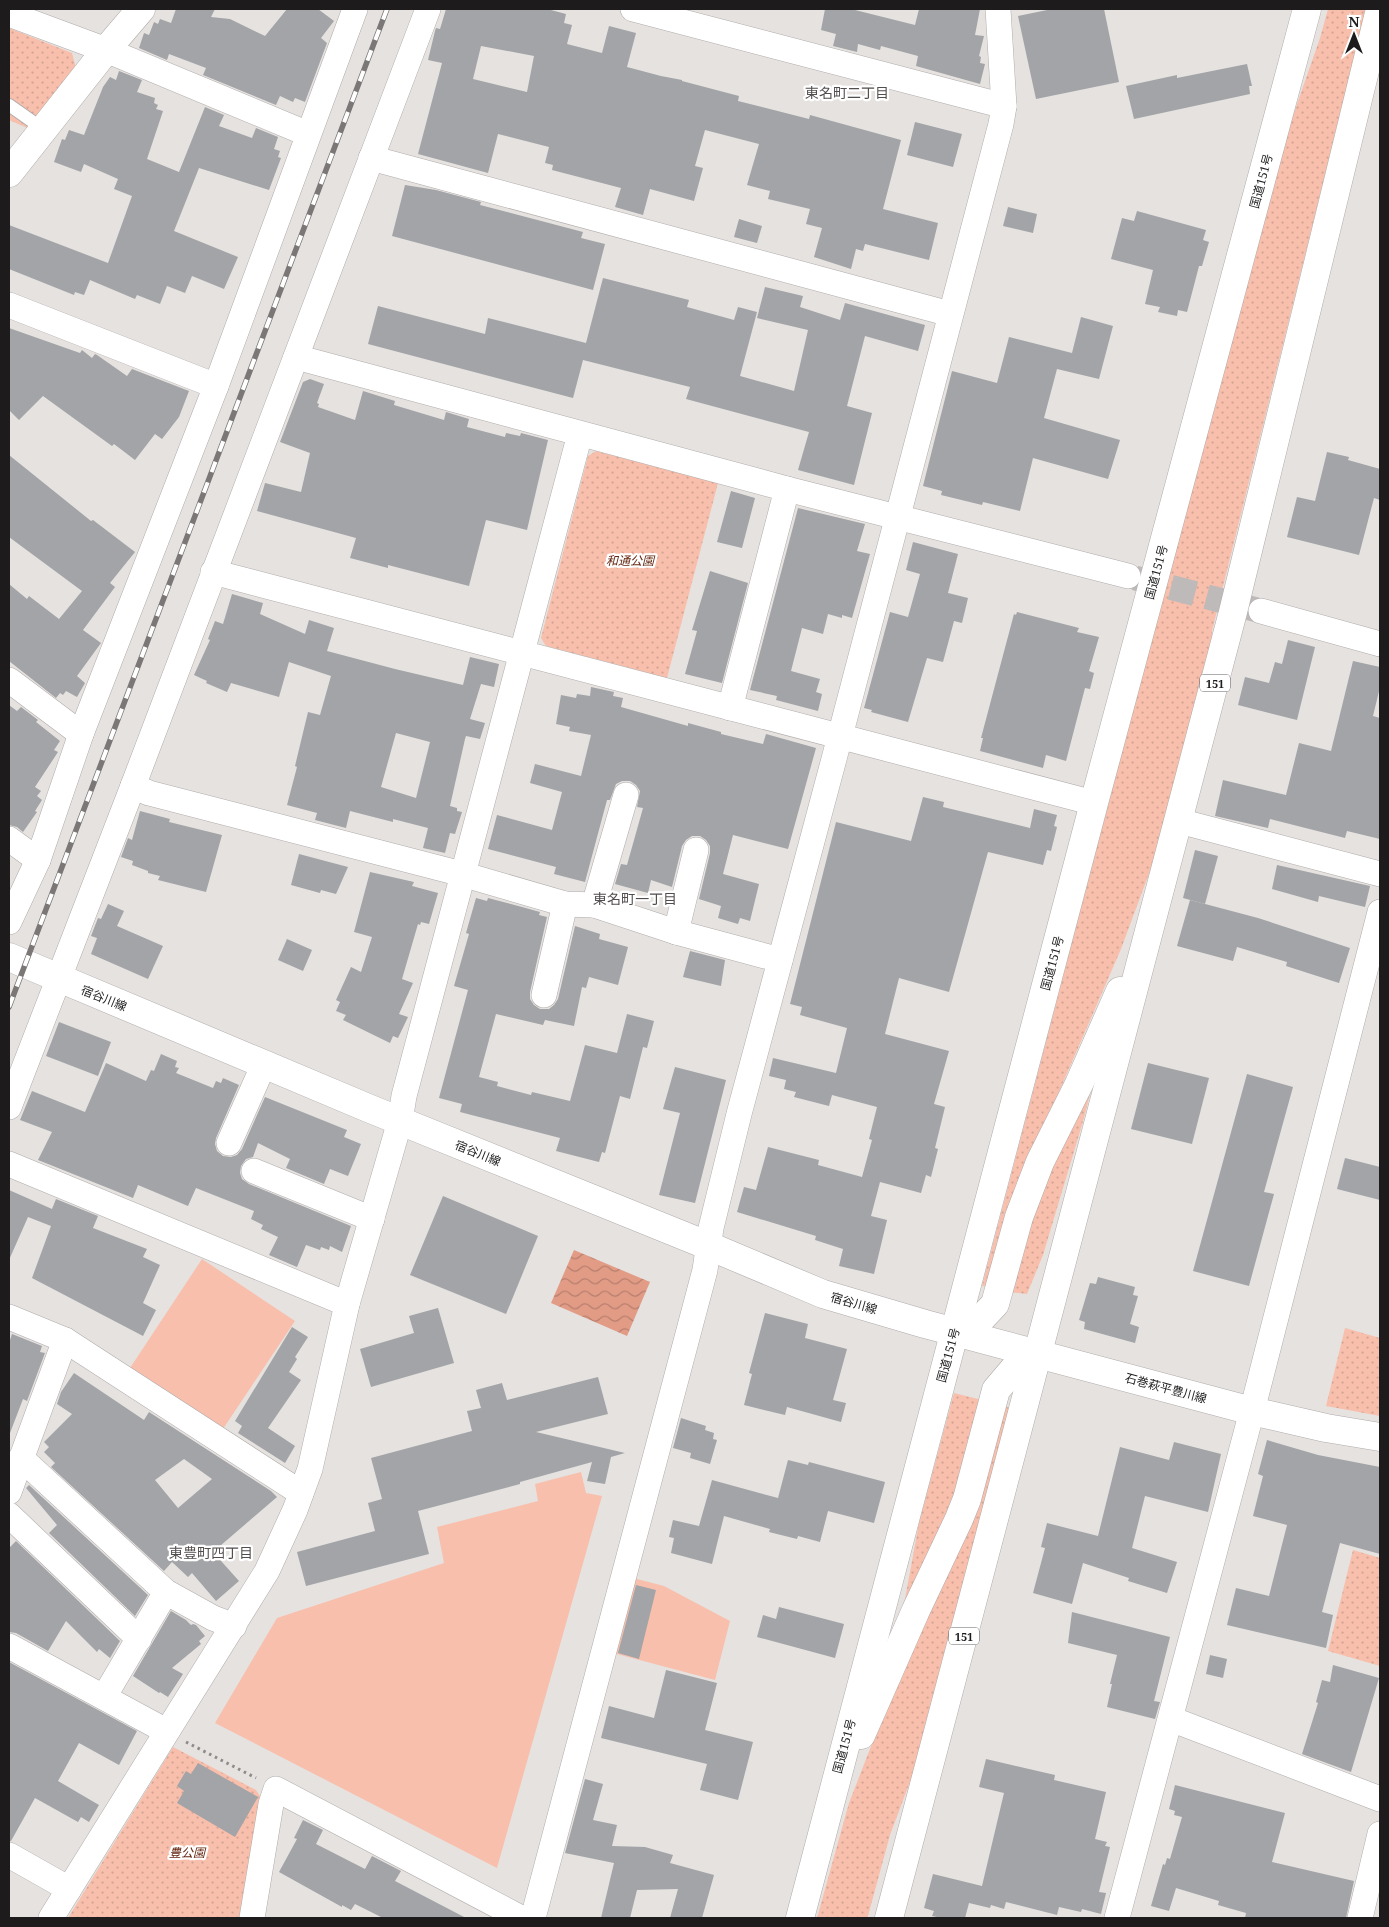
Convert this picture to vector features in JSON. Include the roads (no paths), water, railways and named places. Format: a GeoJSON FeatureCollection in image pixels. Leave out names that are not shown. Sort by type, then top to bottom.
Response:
{"type":"FeatureCollection","features":[{"type":"Feature","properties":{"kind":"main road"},"geometry":{"type":"LineString","coordinates":[[9,173],[106,50],[141,9]]}},
{"type":"Feature","properties":{"kind":"main road","name":"国道151号"},"geometry":{"type":"LineString","coordinates":[[800,1918],[1094,803],[1307,9]]}},
{"type":"Feature","properties":{"kind":"main road","name":"151"},"geometry":{"type":"LineString","coordinates":[[889,1918],[1236,603],[1380,9]]}},
{"type":"Feature","properties":{"kind":"main road"},"geometry":{"type":"LineString","coordinates":[[954,1332],[978,1322],[995,1304],[1019,1217],[1040,1162],[1079,1084],[1110,1014],[1163,880]]}},
{"type":"Feature","properties":{"kind":"main road","name":"宿谷川線"},"geometry":{"type":"LineString","coordinates":[[9,957],[400,1121],[823,1294],[954,1332]]}},
{"type":"Feature","properties":{"kind":"main road","name":"石巻萩平豊川線"},"geometry":{"type":"LineString","coordinates":[[954,1332],[1252,1410],[1326,1428],[1380,1436]]}},
{"type":"Feature","properties":{"kind":"main road"},"geometry":{"type":"LineString","coordinates":[[826,1814],[916,1610],[959,1519],[967,1499],[996,1390],[1013,1370],[1039,1354]]}},
{"type":"Feature","properties":{"kind":"street"},"geometry":{"type":"LineString","coordinates":[[9,922],[38,860],[81,734],[216,386],[355,9]]}},
{"type":"Feature","properties":{"kind":"street"},"geometry":{"type":"LineString","coordinates":[[9,1107],[428,9]]}},
{"type":"Feature","properties":{"kind":"street"},"geometry":{"type":"LineString","coordinates":[[633,9],[1004,106]]}},
{"type":"Feature","properties":{"kind":"street"},"geometry":{"type":"LineString","coordinates":[[533,1918],[705,1270],[711,1228],[739,1114],[1001,124],[1004,106],[998,9]]}},
{"type":"Feature","properties":{"kind":"street"},"geometry":{"type":"LineString","coordinates":[[9,14],[106,50],[308,134]]}},
{"type":"Feature","properties":{"kind":"street"},"geometry":{"type":"LineString","coordinates":[[371,158],[950,314]]}},
{"type":"Feature","properties":{"kind":"street"},"geometry":{"type":"LineString","coordinates":[[9,305],[216,386]]}},
{"type":"Feature","properties":{"kind":"street"},"geometry":{"type":"LineString","coordinates":[[296,357],[787,489],[1128,576]]}},
{"type":"Feature","properties":{"kind":"street"},"geometry":{"type":"LineString","coordinates":[[51,1918],[267,1571],[310,1469],[347,1304],[400,1121],[404,1096],[462,874],[580,434]]}},
{"type":"Feature","properties":{"kind":"street"},"geometry":{"type":"LineString","coordinates":[[730,708],[787,489]]}},
{"type":"Feature","properties":{"kind":"street"},"geometry":{"type":"LineString","coordinates":[[213,572],[1094,803]]}},
{"type":"Feature","properties":{"kind":"street"},"geometry":{"type":"LineString","coordinates":[[1260,611],[1380,644]]}},
{"type":"Feature","properties":{"kind":"street"},"geometry":{"type":"LineString","coordinates":[[9,680],[81,734]]}},
{"type":"Feature","properties":{"kind":"street"},"geometry":{"type":"LineString","coordinates":[[133,786],[149,793],[462,874],[565,904],[594,905],[676,932],[780,960]]}},
{"type":"Feature","properties":{"kind":"street"},"geometry":{"type":"LineString","coordinates":[[594,905],[626,795]]}},
{"type":"Feature","properties":{"kind":"street"},"geometry":{"type":"LineString","coordinates":[[1179,821],[1380,874]]}},
{"type":"Feature","properties":{"kind":"street"},"geometry":{"type":"LineString","coordinates":[[9,839],[38,860]]}},
{"type":"Feature","properties":{"kind":"street"},"geometry":{"type":"LineString","coordinates":[[676,932],[696,850]]}},
{"type":"Feature","properties":{"kind":"street"},"geometry":{"type":"LineString","coordinates":[[544,995],[565,904]]}},
{"type":"Feature","properties":{"kind":"street"},"geometry":{"type":"LineString","coordinates":[[1117,1918],[1171,1720],[1380,912]]}},
{"type":"Feature","properties":{"kind":"street"},"geometry":{"type":"LineString","coordinates":[[229,1143],[264,1064]]}},
{"type":"Feature","properties":{"kind":"street"},"geometry":{"type":"LineString","coordinates":[[9,1164],[347,1304]]}},
{"type":"Feature","properties":{"kind":"street"},"geometry":{"type":"LineString","coordinates":[[254,1171],[372,1219]]}},
{"type":"Feature","properties":{"kind":"street"},"geometry":{"type":"LineString","coordinates":[[9,1317],[65,1340],[301,1493]]}},
{"type":"Feature","properties":{"kind":"street"},"geometry":{"type":"LineString","coordinates":[[9,1492],[65,1340]]}},
{"type":"Feature","properties":{"kind":"street"},"geometry":{"type":"LineString","coordinates":[[21,1458],[166,1592],[213,1618],[234,1626]]}},
{"type":"Feature","properties":{"kind":"street"},"geometry":{"type":"LineString","coordinates":[[9,1515],[138,1638]]}},
{"type":"Feature","properties":{"kind":"street"},"geometry":{"type":"LineString","coordinates":[[104,1697],[166,1592]]}},
{"type":"Feature","properties":{"kind":"street"},"geometry":{"type":"LineString","coordinates":[[9,1646],[166,1731]]}},
{"type":"Feature","properties":{"kind":"street"},"geometry":{"type":"LineString","coordinates":[[1171,1720],[1380,1799]]}},
{"type":"Feature","properties":{"kind":"street"},"geometry":{"type":"LineString","coordinates":[[252,1918],[270,1804],[276,1789],[521,1918]]}},
{"type":"Feature","properties":{"kind":"street"},"geometry":{"type":"LineString","coordinates":[[1360,1918],[1380,1834]]}},
{"type":"Feature","properties":{"kind":"street"},"geometry":{"type":"LineString","coordinates":[[9,1855],[69,1888]]}},
{"type":"Feature","properties":{"kind":"lane"},"geometry":{"type":"LineString","coordinates":[[9,105],[44,129]]}},
{"type":"Feature","properties":{"kind":"water"},"geometry":{"type":"Polygon","coordinates":[[[574,1250],[650,1282],[627,1336],[551,1303],[574,1250]]]}},
{"type":"Feature","properties":{"kind":"tunnel"},"geometry":{"type":"LineString","coordinates":[[1135,578],[1261,611]]}},
{"type":"Feature","properties":{"kind":"railway"},"geometry":{"type":"LineString","coordinates":[[9,1007],[387,9]]}},
{"type":"Feature","properties":{"kind":"district","name":"東名町二丁目"},"geometry":{"type":"Point","coordinates":[847,92]}},
{"type":"Feature","properties":{"kind":"district","name":"東名町一丁目"},"geometry":{"type":"Point","coordinates":[635,898]}},
{"type":"Feature","properties":{"kind":"district","name":"東豊町四丁目"},"geometry":{"type":"Point","coordinates":[211,1552]}},
{"type":"Feature","properties":{"kind":"park label","name":"和通公園"},"geometry":{"type":"Point","coordinates":[630,560]}},
{"type":"Feature","properties":{"kind":"park label","name":"豊公園"},"geometry":{"type":"Point","coordinates":[187,1852]}}]}
